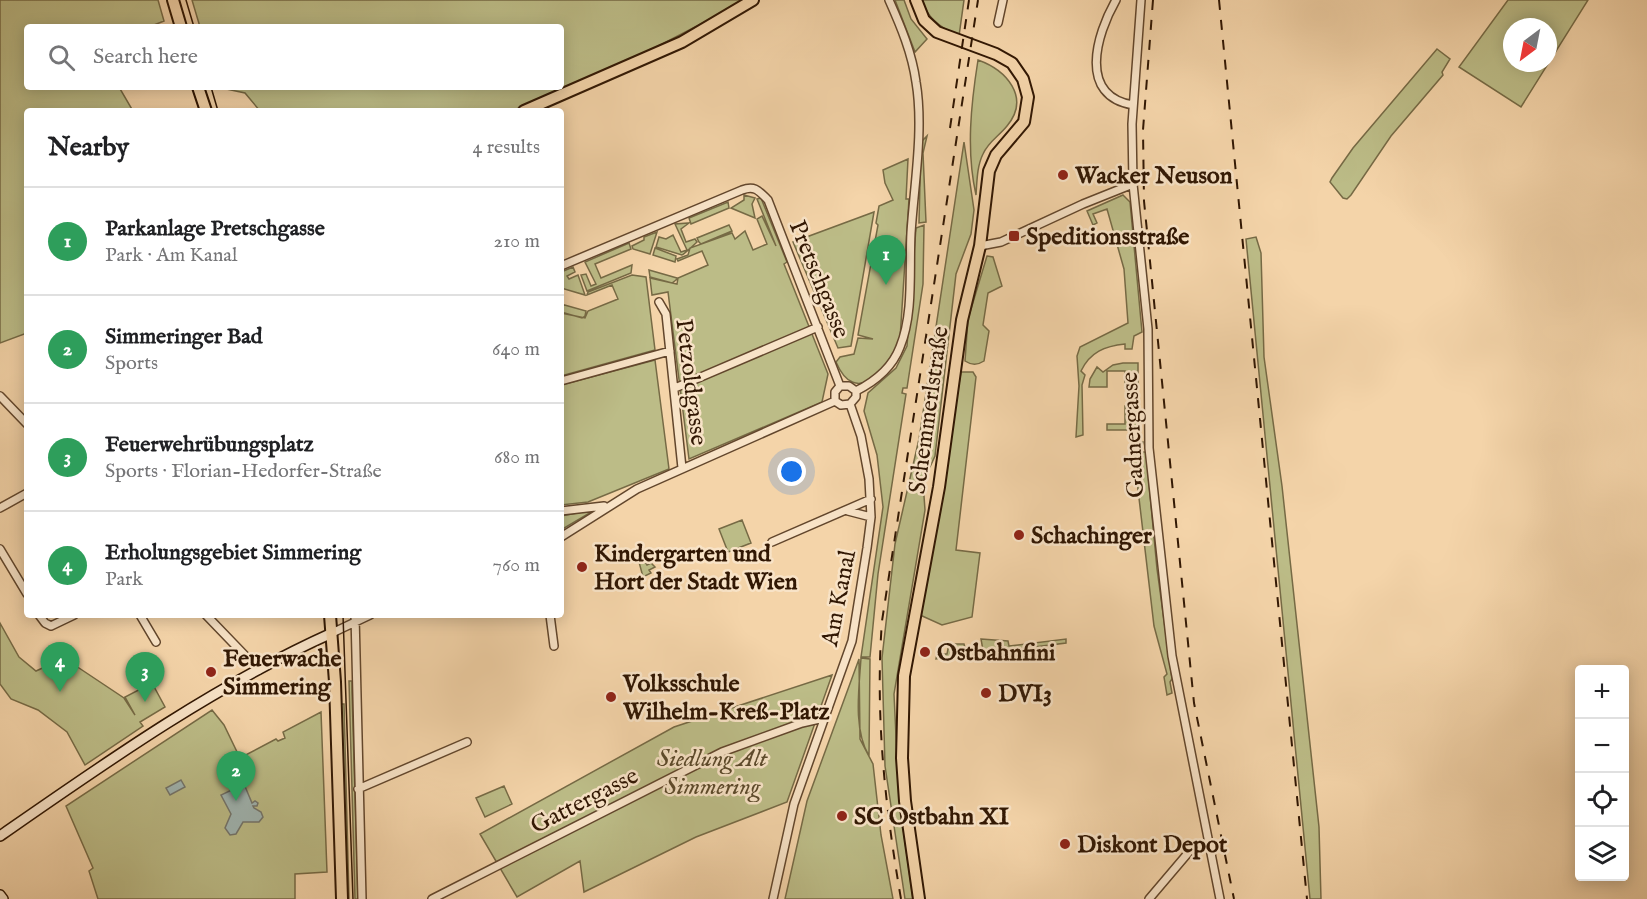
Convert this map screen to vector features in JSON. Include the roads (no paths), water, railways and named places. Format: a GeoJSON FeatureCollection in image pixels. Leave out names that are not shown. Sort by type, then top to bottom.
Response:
{"type":"FeatureCollection","features":[{"type":"Feature","properties":{"kind":"main road"},"geometry":{"type":"LineString","coordinates":[[173,0],[180,24]]}},
{"type":"Feature","properties":{"kind":"main road"},"geometry":{"type":"LineString","coordinates":[[531,108],[682,42],[753,0]]}},
{"type":"Feature","properties":{"kind":"main road","name":"Schemmerlstraße"},"geometry":{"type":"LineString","coordinates":[[916,0],[924,20],[937,32],[1003,57],[1018,70],[1027,88],[1028,105],[1024,122],[996,155],[989,171],[981,246],[960,331],[939,487],[904,676],[904,779],[919,899]]}},
{"type":"Feature","properties":{"kind":"main road"},"geometry":{"type":"LineString","coordinates":[[199,90],[205,108]]}},
{"type":"Feature","properties":{"kind":"main road"},"geometry":{"type":"LineString","coordinates":[[330,618],[342,899]]}},
{"type":"Feature","properties":{"kind":"main road"},"geometry":{"type":"LineString","coordinates":[[0,837],[123,752],[260,670],[332,633]]}},
{"type":"Feature","properties":{"kind":"main road"},"geometry":{"type":"LineString","coordinates":[[0,895],[3,899]]}},
{"type":"Feature","properties":{"kind":"street"},"geometry":{"type":"LineString","coordinates":[[856,391],[879,377],[891,364],[904,336],[908,304],[918,118],[917,85],[911,56],[889,0]]}},
{"type":"Feature","properties":{"kind":"street"},"geometry":{"type":"LineString","coordinates":[[998,23],[1004,0]]}},
{"type":"Feature","properties":{"kind":"street"},"geometry":{"type":"LineString","coordinates":[[1116,0],[1102,32],[1097,57],[1097,78],[1109,97],[1133,105]]}},
{"type":"Feature","properties":{"kind":"street","name":"Gadnergasse"},"geometry":{"type":"LineString","coordinates":[[1141,0],[1133,105],[1133,184],[1148,329],[1149,448],[1161,579],[1172,656],[1220,899]]}},
{"type":"Feature","properties":{"kind":"street"},"geometry":{"type":"LineString","coordinates":[[981,246],[1002,242],[1083,204],[1133,184]]}},
{"type":"Feature","properties":{"kind":"street","name":"Pretschgasse"},"geometry":{"type":"LineString","coordinates":[[564,265],[753,187],[768,200],[840,386]]}},
{"type":"Feature","properties":{"kind":"street","name":"Petzoldgasse"},"geometry":{"type":"LineString","coordinates":[[659,302],[666,314],[682,468]]}},
{"type":"Feature","properties":{"kind":"street"},"geometry":{"type":"LineString","coordinates":[[675,388],[818,327]]}},
{"type":"Feature","properties":{"kind":"street"},"geometry":{"type":"LineString","coordinates":[[564,380],[670,351]]}},
{"type":"Feature","properties":{"kind":"street"},"geometry":{"type":"LineString","coordinates":[[835,401],[835,392],[840,386],[849,386],[856,391]]}},
{"type":"Feature","properties":{"kind":"street"},"geometry":{"type":"LineString","coordinates":[[835,401],[842,405],[850,404],[856,397],[856,391]]}},
{"type":"Feature","properties":{"kind":"street"},"geometry":{"type":"LineString","coordinates":[[0,396],[24,421]]}},
{"type":"Feature","properties":{"kind":"street"},"geometry":{"type":"LineString","coordinates":[[564,535],[607,506],[682,468],[835,401]]}},
{"type":"Feature","properties":{"kind":"street","name":"Am Kanal"},"geometry":{"type":"LineString","coordinates":[[773,899],[794,804],[853,635],[871,499],[863,445],[850,404]]}},
{"type":"Feature","properties":{"kind":"street"},"geometry":{"type":"LineString","coordinates":[[0,508],[24,495]]}},
{"type":"Feature","properties":{"kind":"street"},"geometry":{"type":"LineString","coordinates":[[772,542],[848,511],[871,499]]}},
{"type":"Feature","properties":{"kind":"street"},"geometry":{"type":"LineString","coordinates":[[564,511],[607,506]]}},
{"type":"Feature","properties":{"kind":"street"},"geometry":{"type":"LineString","coordinates":[[848,511],[870,517]]}},
{"type":"Feature","properties":{"kind":"street"},"geometry":{"type":"LineString","coordinates":[[0,549],[24,589]]}},
{"type":"Feature","properties":{"kind":"street"},"geometry":{"type":"LineString","coordinates":[[41,618],[51,626],[68,618]]}},
{"type":"Feature","properties":{"kind":"street"},"geometry":{"type":"LineString","coordinates":[[142,618],[156,642]]}},
{"type":"Feature","properties":{"kind":"street"},"geometry":{"type":"LineString","coordinates":[[209,618],[260,670]]}},
{"type":"Feature","properties":{"kind":"street"},"geometry":{"type":"LineString","coordinates":[[332,633],[355,618]]}},
{"type":"Feature","properties":{"kind":"street"},"geometry":{"type":"LineString","coordinates":[[355,618],[362,899]]}},
{"type":"Feature","properties":{"kind":"street"},"geometry":{"type":"LineString","coordinates":[[550,618],[554,646]]}},
{"type":"Feature","properties":{"kind":"street","name":"Gattergasse"},"geometry":{"type":"LineString","coordinates":[[432,899],[722,752],[802,723],[824,718]]}},
{"type":"Feature","properties":{"kind":"street"},"geometry":{"type":"LineString","coordinates":[[358,789],[467,742]]}},
{"type":"Feature","properties":{"kind":"street"},"geometry":{"type":"LineString","coordinates":[[1149,899],[1194,846],[1210,844]]}},
{"type":"Feature","properties":{"kind":"water"},"geometry":{"type":"Polygon","coordinates":[[[181,780],[185,787],[170,795],[166,788],[181,780]]]}},
{"type":"Feature","properties":{"kind":"water"},"geometry":{"type":"Polygon","coordinates":[[[244,784],[252,803],[255,801],[258,803],[257,806],[253,806],[254,808],[261,812],[263,817],[259,822],[243,822],[236,834],[230,835],[225,828],[231,814],[221,795],[244,784]]]}},
{"type":"Feature","properties":{"kind":"tram line"},"geometry":{"type":"LineString","coordinates":[[186,0],[193,24]]}},
{"type":"Feature","properties":{"kind":"tram line"},"geometry":{"type":"LineString","coordinates":[[212,90],[217,108]]}},
{"type":"Feature","properties":{"kind":"tram line"},"geometry":{"type":"LineString","coordinates":[[343,618],[353,899]]}},
{"type":"Feature","properties":{"kind":"railway"},"geometry":{"type":"LineString","coordinates":[[950,128],[969,0]]}},
{"type":"Feature","properties":{"kind":"railway"},"geometry":{"type":"LineString","coordinates":[[901,899],[890,830],[883,760],[880,691],[882,621],[978,0]]}},
{"type":"Feature","properties":{"kind":"railway"},"geometry":{"type":"LineString","coordinates":[[1153,0],[1143,130],[1144,201],[1194,703],[1234,899]]}},
{"type":"Feature","properties":{"kind":"railway"},"geometry":{"type":"LineString","coordinates":[[1219,0],[1307,899]]}},
{"type":"Feature","properties":{"kind":"place","name":"Wacker Neuson"},"geometry":{"type":"Point","coordinates":[1063,175]}},
{"type":"Feature","properties":{"kind":"place","name":"Speditionsstraße"},"geometry":{"type":"Point","coordinates":[1014,236]}},
{"type":"Feature","properties":{"kind":"place","name":"Parkanlage Pretschgasse"},"geometry":{"type":"Point","coordinates":[886,285]}},
{"type":"Feature","properties":{"kind":"place","name":"Schachinger"},"geometry":{"type":"Point","coordinates":[1019,535]}},
{"type":"Feature","properties":{"kind":"place","name":"Kindergarten und Hort der Stadt Wien"},"geometry":{"type":"Point","coordinates":[582,567]}},
{"type":"Feature","properties":{"kind":"place","name":"Ostbahnfini"},"geometry":{"type":"Point","coordinates":[925,652]}},
{"type":"Feature","properties":{"kind":"place","name":"Feuerwache Simmering"},"geometry":{"type":"Point","coordinates":[211,672]}},
{"type":"Feature","properties":{"kind":"place","name":"Erholungsgebiet Simmering"},"geometry":{"type":"Point","coordinates":[60,692]}},
{"type":"Feature","properties":{"kind":"place","name":"DVI3"},"geometry":{"type":"Point","coordinates":[986,693]}},
{"type":"Feature","properties":{"kind":"place","name":"Volksschule Wilhelm-Kreß-Platz"},"geometry":{"type":"Point","coordinates":[611,697]}},
{"type":"Feature","properties":{"kind":"place","name":"Feuerwehrübungsplatz"},"geometry":{"type":"Point","coordinates":[145,702]}},
{"type":"Feature","properties":{"kind":"place","name":"Simmeringer Bad"},"geometry":{"type":"Point","coordinates":[236,801]}},
{"type":"Feature","properties":{"kind":"place","name":"SC Ostbahn XI"},"geometry":{"type":"Point","coordinates":[842,816]}},
{"type":"Feature","properties":{"kind":"place","name":"Diskont Depot"},"geometry":{"type":"Point","coordinates":[1065,844]}},
{"type":"Feature","properties":{"kind":"park label","name":"Siedlung Alt Simmering"},"geometry":{"type":"Point","coordinates":[712,772]}}]}
